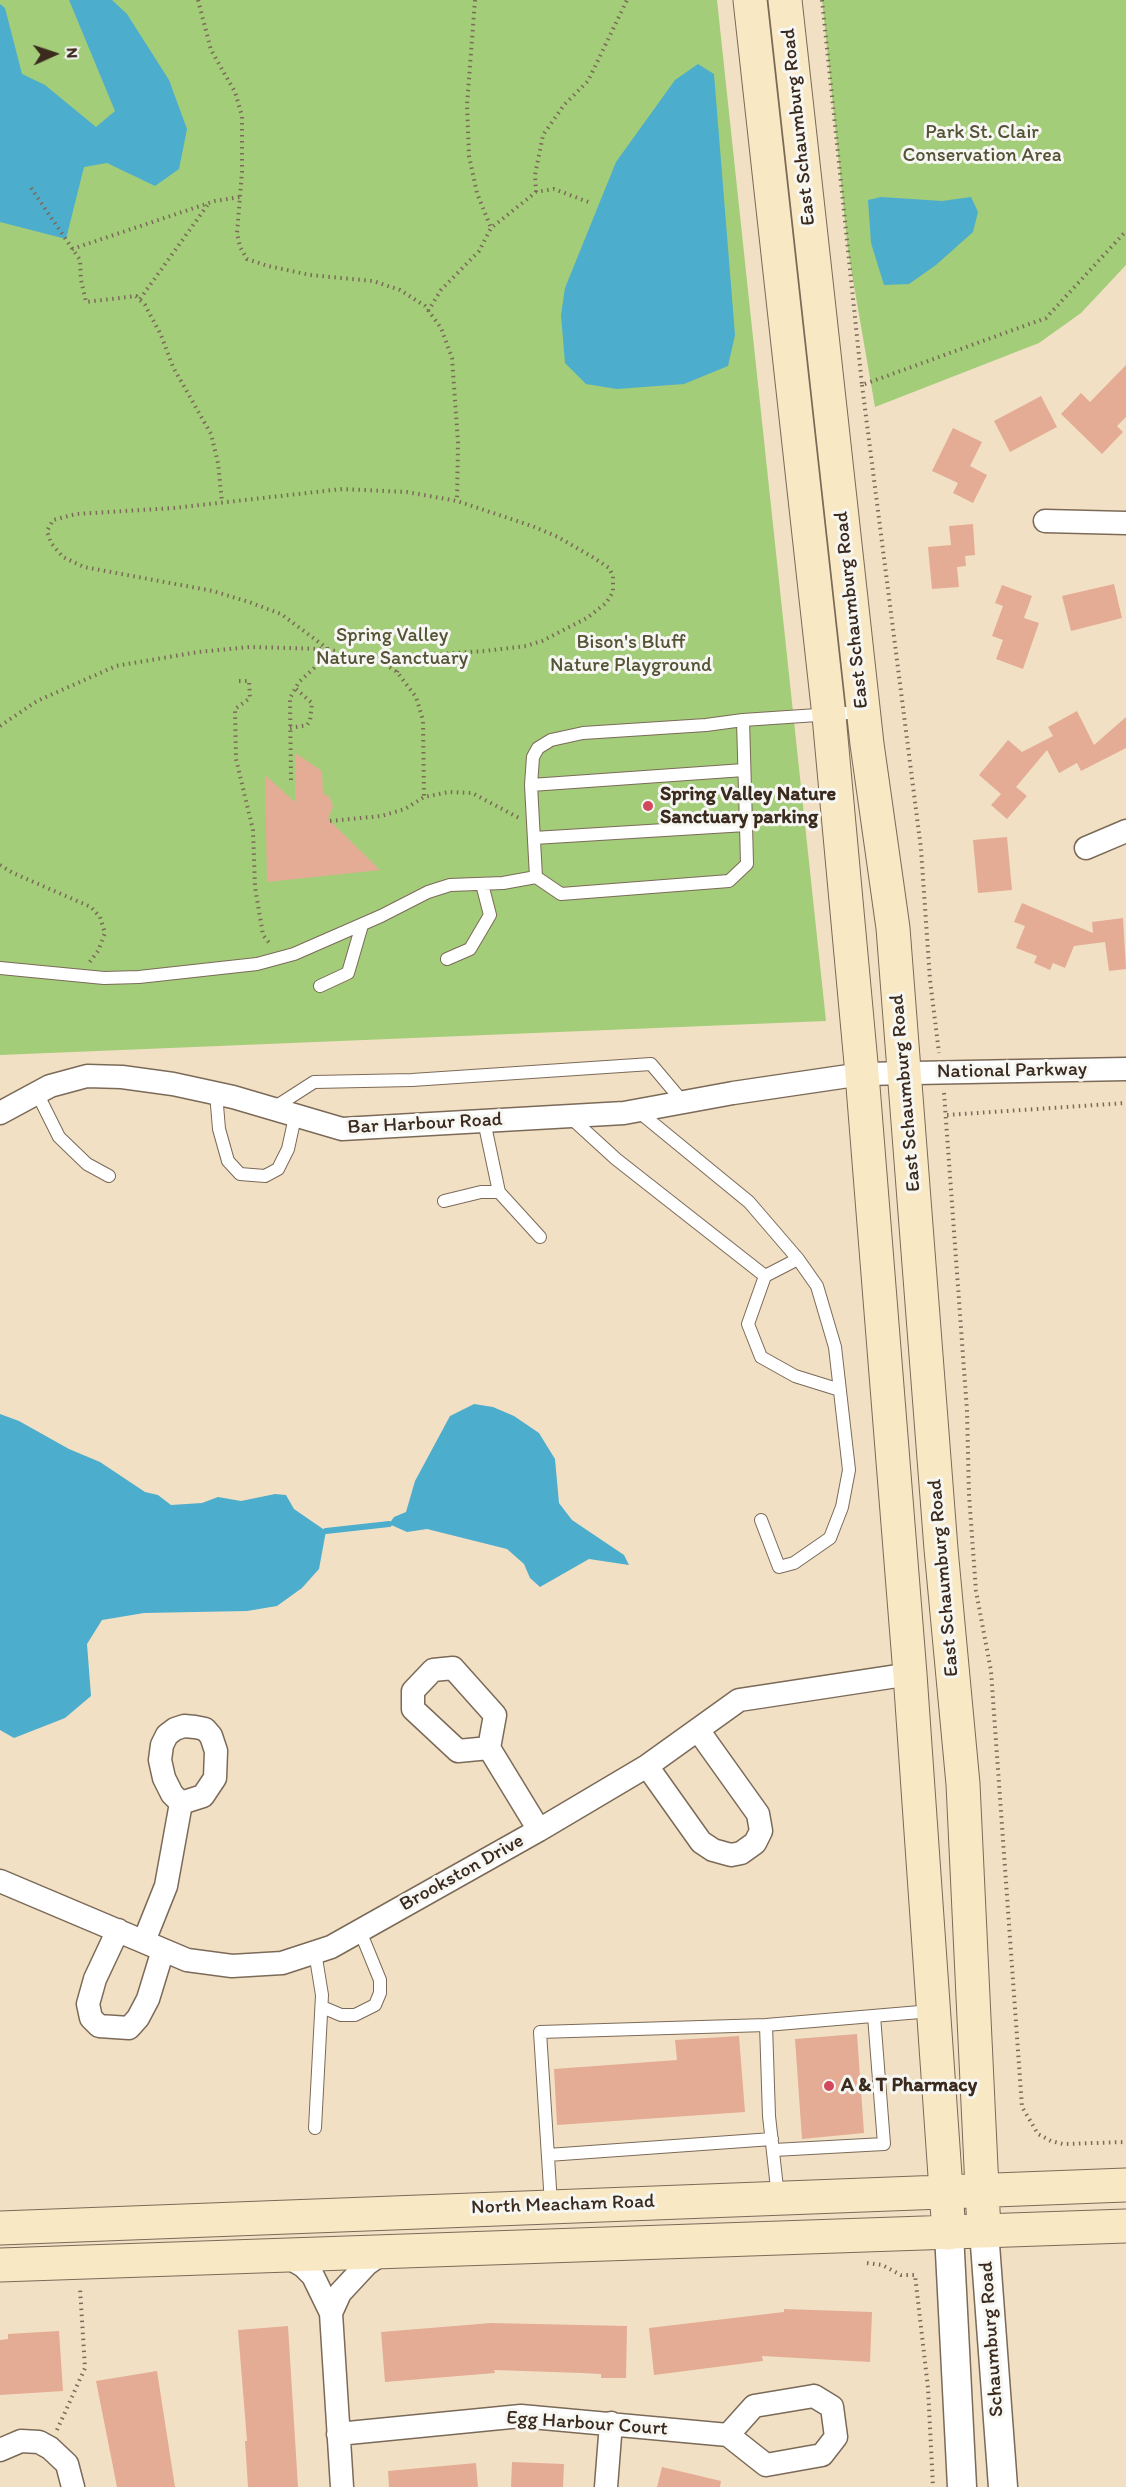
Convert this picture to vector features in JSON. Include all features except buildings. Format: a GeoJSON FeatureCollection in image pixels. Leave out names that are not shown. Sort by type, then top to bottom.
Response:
{"type":"FeatureCollection","features":[{"type":"Feature","properties":{"kind":"main road","name":"East Schaumburg Road"},"geometry":{"type":"LineString","coordinates":[[750,0],[829,716],[862,1074],[910,1674],[946,2190]]}},
{"type":"Feature","properties":{"kind":"main road","name":"East Schaumburg Road"},"geometry":{"type":"LineString","coordinates":[[784,0],[863,712],[893,928],[939,1525],[963,1784],[981,2190]]}},
{"type":"Feature","properties":{"kind":"main road","name":"North Meacham Road"},"geometry":{"type":"LineString","coordinates":[[0,2228],[946,2190],[1126,2185]]}},
{"type":"Feature","properties":{"kind":"main road","name":"Schaumburg Road"},"geometry":{"type":"LineString","coordinates":[[946,2190],[949,2233]]}},
{"type":"Feature","properties":{"kind":"main road","name":"Schaumburg Road"},"geometry":{"type":"LineString","coordinates":[[981,2190],[984,2231]]}},
{"type":"Feature","properties":{"kind":"main road","name":"North Meacham Road"},"geometry":{"type":"LineString","coordinates":[[0,2265],[1126,2226]]}},
{"type":"Feature","properties":{"kind":"street"},"geometry":{"type":"LineString","coordinates":[[1046,521],[1126,523]]}},
{"type":"Feature","properties":{"kind":"street"},"geometry":{"type":"LineString","coordinates":[[1086,848],[1126,831]]}},
{"type":"Feature","properties":{"kind":"street","name":"National Parkway"},"geometry":{"type":"LineString","coordinates":[[862,1074],[1126,1069]]}},
{"type":"Feature","properties":{"kind":"street","name":"Bar Harbour Road"},"geometry":{"type":"LineString","coordinates":[[3,1108],[51,1086],[87,1077],[122,1077],[172,1083],[216,1093],[342,1130],[638,1111],[862,1074]]}},
{"type":"Feature","properties":{"kind":"street","name":"Brookston Drive"},"geometry":{"type":"LineString","coordinates":[[0,1881],[187,1960],[232,1966],[282,1963],[331,1947],[539,1830],[647,1766],[740,1700],[910,1674]]}},
{"type":"Feature","properties":{"kind":"street"},"geometry":{"type":"LineString","coordinates":[[647,1766],[701,1842],[712,1850],[731,1855],[741,1853],[755,1843],[761,1831],[758,1814],[698,1730]]}},
{"type":"Feature","properties":{"kind":"street"},"geometry":{"type":"LineString","coordinates":[[489,1748],[539,1830]]}},
{"type":"Feature","properties":{"kind":"street"},"geometry":{"type":"LineString","coordinates":[[118,1930],[95,1979],[88,2004],[91,2018],[99,2026],[129,2028],[138,2018],[148,1999],[153,1945],[181,1803]]}},
{"type":"Feature","properties":{"kind":"street","name":"Schaumburg Road"},"geometry":{"type":"LineString","coordinates":[[984,2231],[1003,2487]]}},
{"type":"Feature","properties":{"kind":"street","name":"Schaumburg Road"},"geometry":{"type":"LineString","coordinates":[[949,2233],[962,2487]]}},
{"type":"Feature","properties":{"kind":"street"},"geometry":{"type":"LineString","coordinates":[[331,2313],[340,2293],[367,2264],[384,2252]]}},
{"type":"Feature","properties":{"kind":"street"},"geometry":{"type":"LineString","coordinates":[[284,2255],[303,2266],[313,2276],[331,2313],[342,2487]]}},
{"type":"Feature","properties":{"kind":"street","name":"Egg Harbour Court"},"geometry":{"type":"LineString","coordinates":[[338,2434],[522,2416],[728,2434]]}},
{"type":"Feature","properties":{"kind":"street"},"geometry":{"type":"LineString","coordinates":[[606,2487],[610,2423]]}},
{"type":"Feature","properties":{"kind":"street"},"geometry":{"type":"LineString","coordinates":[[0,2450],[21,2441],[39,2442],[50,2448],[67,2464],[73,2487]]}},
{"type":"Feature","properties":{"kind":"lane"},"geometry":{"type":"LineString","coordinates":[[536,877],[531,785],[533,757],[538,748],[551,741],[583,734],[863,712]]}},
{"type":"Feature","properties":{"kind":"lane"},"geometry":{"type":"LineString","coordinates":[[0,968],[104,978],[237,967],[280,958],[362,925],[428,892],[450,885],[503,883],[536,877],[561,894],[729,881],[747,864],[743,720]]}},
{"type":"Feature","properties":{"kind":"lane"},"geometry":{"type":"LineString","coordinates":[[531,785],[744,770]]}},
{"type":"Feature","properties":{"kind":"lane"},"geometry":{"type":"LineString","coordinates":[[534,838],[746,825]]}},
{"type":"Feature","properties":{"kind":"lane"},"geometry":{"type":"LineString","coordinates":[[447,959],[470,949],[490,915],[482,884]]}},
{"type":"Feature","properties":{"kind":"lane"},"geometry":{"type":"LineString","coordinates":[[320,986],[348,973],[362,925]]}},
{"type":"Feature","properties":{"kind":"lane"},"geometry":{"type":"LineString","coordinates":[[272,1109],[314,1082],[412,1080],[651,1064],[683,1102]]}},
{"type":"Feature","properties":{"kind":"lane"},"geometry":{"type":"LineString","coordinates":[[37,1093],[59,1137],[87,1164],[109,1176]]}},
{"type":"Feature","properties":{"kind":"lane"},"geometry":{"type":"LineString","coordinates":[[216,1093],[219,1129],[228,1161],[240,1174],[265,1176],[278,1169],[288,1149],[296,1117]]}},
{"type":"Feature","properties":{"kind":"lane"},"geometry":{"type":"LineString","coordinates":[[638,1111],[749,1202],[798,1259],[817,1286],[835,1347],[840,1390],[849,1470],[842,1507],[830,1538],[794,1563],[779,1567],[761,1520]]}},
{"type":"Feature","properties":{"kind":"lane"},"geometry":{"type":"LineString","coordinates":[[569,1116],[616,1159],[765,1276]]}},
{"type":"Feature","properties":{"kind":"lane"},"geometry":{"type":"LineString","coordinates":[[484,1121],[499,1192],[540,1237]]}},
{"type":"Feature","properties":{"kind":"lane"},"geometry":{"type":"LineString","coordinates":[[444,1201],[481,1192],[499,1192]]}},
{"type":"Feature","properties":{"kind":"lane"},"geometry":{"type":"LineString","coordinates":[[798,1259],[765,1276],[748,1324],[761,1356],[795,1376],[840,1390]]}},
{"type":"Feature","properties":{"kind":"lane"},"geometry":{"type":"LineString","coordinates":[[322,2007],[341,2015],[355,2015],[375,2005],[380,1992],[380,1980],[360,1931]]}},
{"type":"Feature","properties":{"kind":"lane"},"geometry":{"type":"LineString","coordinates":[[315,1952],[322,1995],[315,2128]]}},
{"type":"Feature","properties":{"kind":"lane"},"geometry":{"type":"LineString","coordinates":[[551,2206],[540,2032],[766,2025],[933,2011]]}},
{"type":"Feature","properties":{"kind":"lane"},"geometry":{"type":"LineString","coordinates":[[548,2155],[773,2145],[884,2144],[874,2016]]}},
{"type":"Feature","properties":{"kind":"lane"},"geometry":{"type":"LineString","coordinates":[[766,2025],[778,2197]]}},
{"type":"Feature","properties":{"kind":"path"},"geometry":{"type":"LineString","coordinates":[[198,0],[211,51],[235,92],[242,116],[237,233],[240,247],[247,259],[310,275],[373,281],[400,290],[428,311],[441,328],[452,358],[458,442],[457,501]]}},
{"type":"Feature","properties":{"kind":"path"},"geometry":{"type":"LineString","coordinates":[[475,0],[467,105],[469,156],[477,193],[490,228]]}},
{"type":"Feature","properties":{"kind":"path"},"geometry":{"type":"LineString","coordinates":[[536,192],[535,175],[543,135],[564,105],[588,81],[627,0]]}},
{"type":"Feature","properties":{"kind":"path"},"geometry":{"type":"LineString","coordinates":[[822,0],[862,385],[921,849],[936,1031]]}},
{"type":"Feature","properties":{"kind":"path"},"geometry":{"type":"LineString","coordinates":[[31,188],[80,260],[81,280],[86,302],[136,296],[145,305],[161,335],[173,367],[211,434],[218,463],[222,502]]}},
{"type":"Feature","properties":{"kind":"path"},"geometry":{"type":"LineString","coordinates":[[428,311],[441,290],[479,251],[490,228],[536,192],[554,189],[591,203]]}},
{"type":"Feature","properties":{"kind":"path"},"geometry":{"type":"LineString","coordinates":[[72,249],[209,203],[240,197]]}},
{"type":"Feature","properties":{"kind":"path"},"geometry":{"type":"LineString","coordinates":[[140,299],[209,203]]}},
{"type":"Feature","properties":{"kind":"path"},"geometry":{"type":"LineString","coordinates":[[862,385],[1046,318],[1126,231]]}},
{"type":"Feature","properties":{"kind":"path"},"geometry":{"type":"LineString","coordinates":[[0,726],[37,701],[116,666],[198,652],[250,647],[328,649],[353,656],[403,658],[526,646],[542,641],[586,618],[606,603],[613,592],[613,576],[609,568],[567,543],[532,526],[457,501],[407,492],[342,489],[174,508],[76,514],[53,520],[47,531],[51,543],[63,557],[84,567],[213,591],[249,602],[281,614],[328,649]]}},
{"type":"Feature","properties":{"kind":"path"},"geometry":{"type":"LineString","coordinates":[[291,780],[290,698],[295,688],[328,649]]}},
{"type":"Feature","properties":{"kind":"path"},"geometry":{"type":"LineString","coordinates":[[375,658],[397,672],[416,697],[423,720],[424,797]]}},
{"type":"Feature","properties":{"kind":"path"},"geometry":{"type":"LineString","coordinates":[[397,672],[403,658]]}},
{"type":"Feature","properties":{"kind":"path"},"geometry":{"type":"LineString","coordinates":[[239,681],[249,681],[250,699],[235,709],[236,759],[253,830],[255,888],[263,935],[280,958]]}},
{"type":"Feature","properties":{"kind":"path"},"geometry":{"type":"LineString","coordinates":[[290,728],[307,725],[310,721],[312,703],[295,688]]}},
{"type":"Feature","properties":{"kind":"path"},"geometry":{"type":"LineString","coordinates":[[330,821],[381,816],[405,809],[424,797],[449,792],[472,793],[533,825]]}},
{"type":"Feature","properties":{"kind":"path"},"geometry":{"type":"LineString","coordinates":[[0,865],[91,907],[100,917],[105,933],[98,951],[79,975]]}},
{"type":"Feature","properties":{"kind":"path"},"geometry":{"type":"LineString","coordinates":[[1126,1103],[947,1115],[967,1411],[969,1495],[976,1591],[991,1671],[1022,2107],[1038,2134],[1051,2142],[1063,2144],[1126,2142]]}},
{"type":"Feature","properties":{"kind":"path"},"geometry":{"type":"LineString","coordinates":[[915,2275],[928,2388],[933,2487]]}},
{"type":"Feature","properties":{"kind":"path"},"geometry":{"type":"LineString","coordinates":[[50,2448],[85,2368],[80,2287]]}},
{"type":"Feature","properties":{"kind":"green space","name":"Spring Valley Nature Sanctuary"},"geometry":{"type":"Polygon","coordinates":[[[0,0],[717,0],[826,1021],[0,1055],[0,0]]]}},
{"type":"Feature","properties":{"kind":"green space","name":"Park St. Clair Conservation Area"},"geometry":{"type":"Polygon","coordinates":[[[822,0],[1126,0],[1126,265],[1081,313],[1039,343],[875,407],[848,251],[822,0]]]}},
{"type":"Feature","properties":{"kind":"water"},"geometry":{"type":"Polygon","coordinates":[[[69,0],[112,0],[127,14],[169,80],[187,129],[179,169],[155,186],[107,163],[84,167],[66,239],[0,222],[0,4],[5,8],[22,74],[45,85],[96,127],[115,111],[69,0]]]}},
{"type":"Feature","properties":{"kind":"water"},"geometry":{"type":"Polygon","coordinates":[[[698,64],[714,74],[735,335],[728,366],[684,384],[617,389],[586,384],[565,363],[561,315],[565,288],[616,162],[675,80],[698,64]]]}},
{"type":"Feature","properties":{"kind":"water"},"geometry":{"type":"Polygon","coordinates":[[[881,197],[942,201],[971,197],[978,212],[973,232],[936,265],[909,284],[884,285],[871,243],[868,200],[881,197]]]}},
{"type":"Feature","properties":{"kind":"water"},"geometry":{"type":"Polygon","coordinates":[[[474,1404],[493,1407],[514,1416],[539,1433],[555,1459],[559,1503],[572,1520],[624,1555],[629,1565],[589,1559],[540,1587],[530,1578],[524,1564],[507,1549],[427,1529],[407,1532],[389,1524],[394,1517],[406,1512],[415,1481],[450,1416],[474,1404]]]}},
{"type":"Feature","properties":{"kind":"water"},"geometry":{"type":"Polygon","coordinates":[[[0,1414],[19,1421],[69,1449],[100,1462],[145,1492],[158,1495],[171,1505],[202,1503],[218,1497],[241,1501],[275,1494],[286,1495],[294,1509],[326,1531],[319,1569],[302,1588],[277,1606],[247,1611],[144,1613],[102,1620],[87,1644],[91,1696],[65,1718],[14,1738],[0,1730],[0,1414]]]}},
{"type":"Feature","properties":{"kind":"waterway"},"geometry":{"type":"LineString","coordinates":[[326,1531],[389,1524]]}},
{"type":"Feature","properties":{"kind":"place","name":"Spring Valley Nature Sanctuary parking"},"geometry":{"type":"Point","coordinates":[648,806]}},
{"type":"Feature","properties":{"kind":"place","name":"A & T Pharmacy"},"geometry":{"type":"Point","coordinates":[829,2086]}},
{"type":"Feature","properties":{"kind":"park label","name":"Bison's Bluff Nature Playground"},"geometry":{"type":"Point","coordinates":[631,654]}}]}
